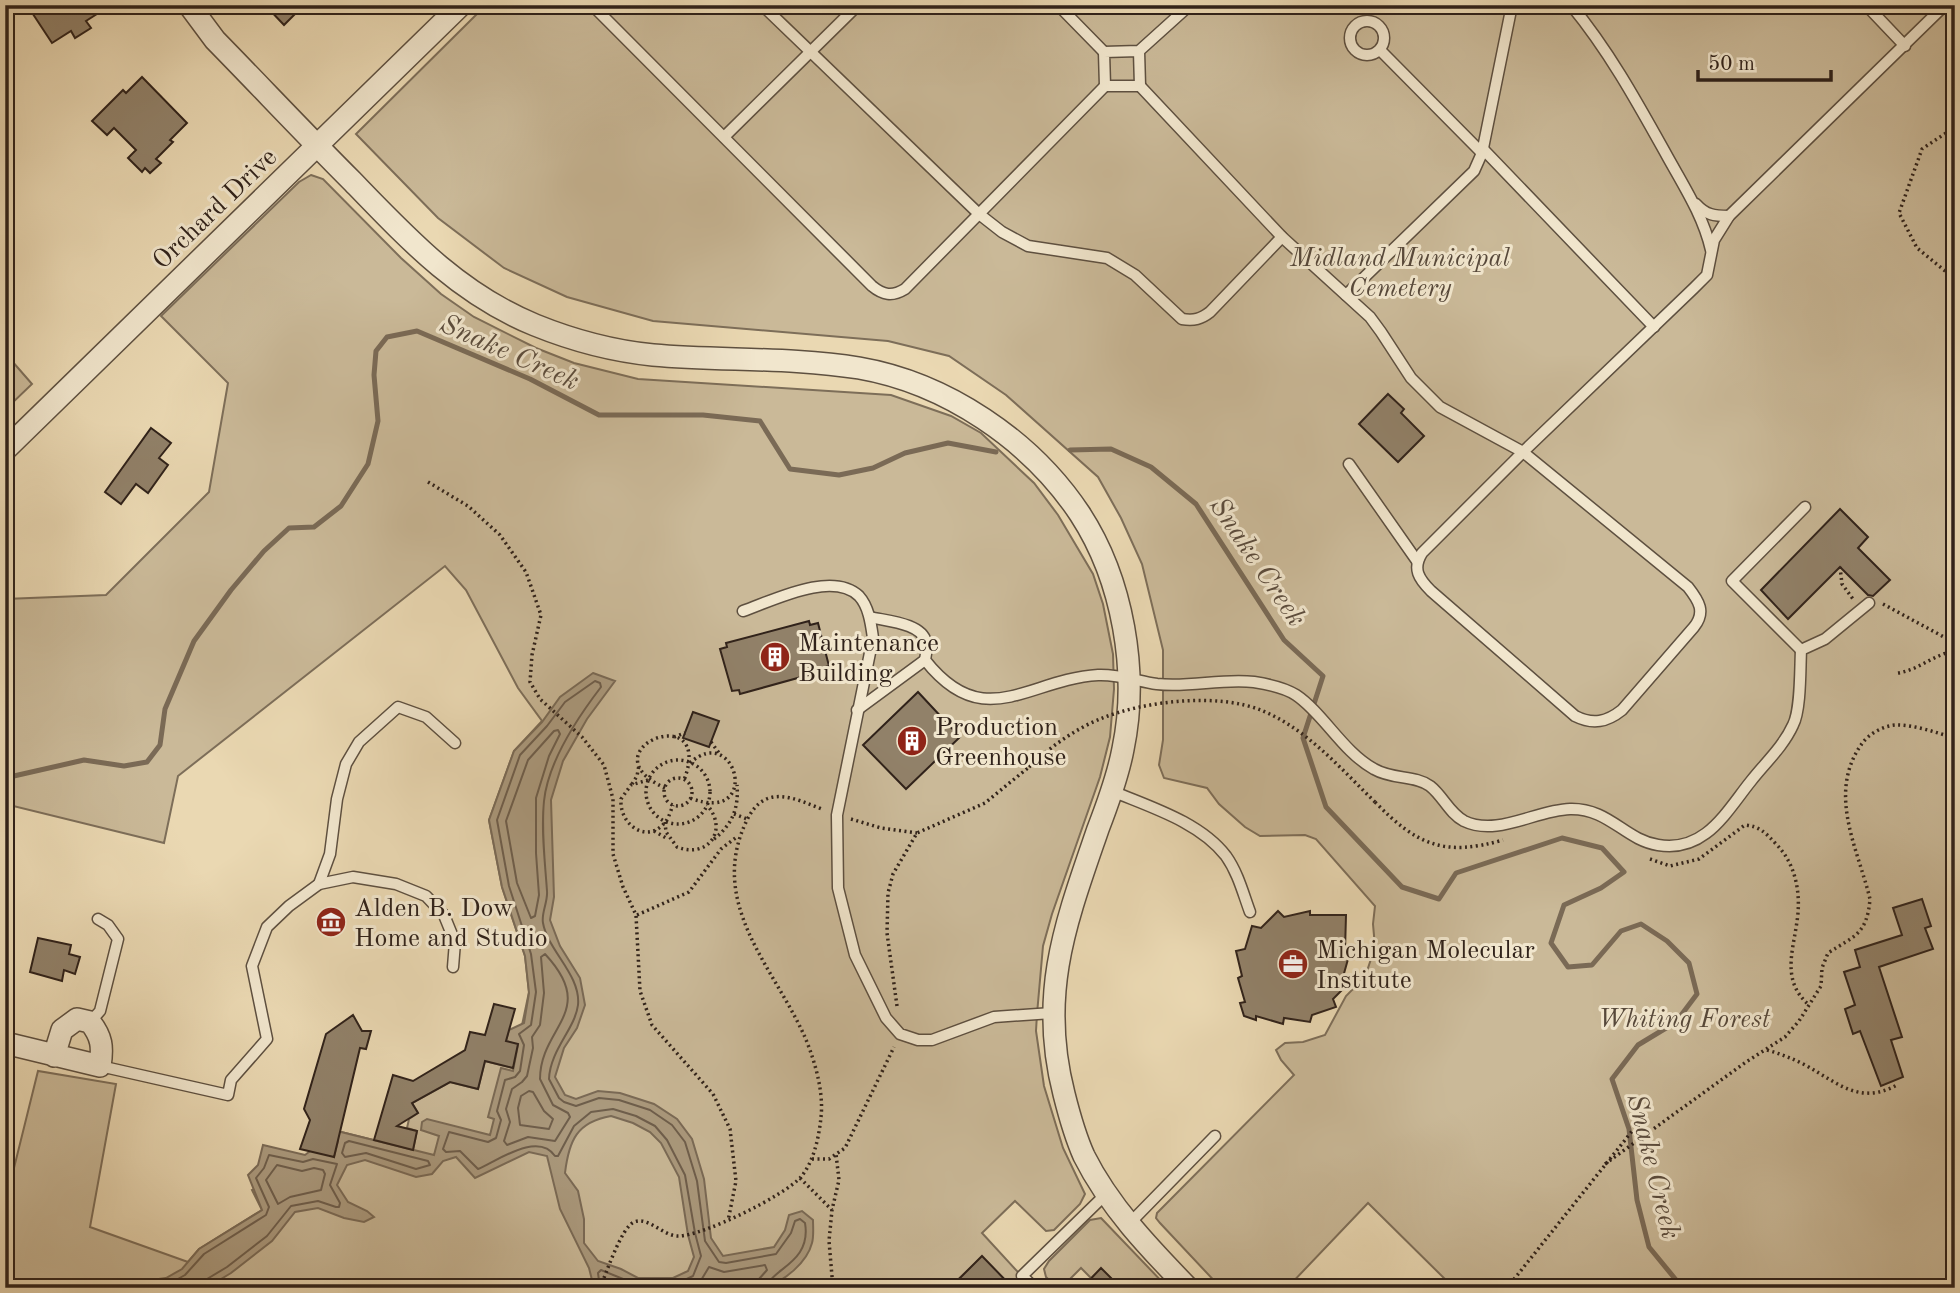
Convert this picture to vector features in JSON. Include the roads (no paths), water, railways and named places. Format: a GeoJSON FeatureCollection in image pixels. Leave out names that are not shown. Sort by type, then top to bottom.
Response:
{"type":"FeatureCollection","features":[{"type":"Feature","properties":{"kind":"street"},"geometry":{"type":"LineString","coordinates":[[189,5],[215,40],[428,258],[490,303],[532,324],[576,340],[650,355],[830,365],[893,376],[934,391],[978,415],[1031,457],[1057,483],[1081,516],[1097,546],[1113,589],[1126,643],[1129,678],[1124,747],[1061,944],[1052,1013],[1055,1047],[1070,1117],[1082,1153],[1106,1194],[1129,1224],[1188,1288]]}},
{"type":"Feature","properties":{"kind":"street","name":"Orchard Drive"},"geometry":{"type":"LineString","coordinates":[[5,450],[461,5]]}},
{"type":"Feature","properties":{"kind":"street"},"geometry":{"type":"LineString","coordinates":[[5,1043],[54,1056],[100,1066],[104,1046],[90,1022],[77,1019],[62,1030],[54,1056]]}},
{"type":"Feature","properties":{"kind":"lane"},"geometry":{"type":"LineString","coordinates":[[592,5],[880,293],[889,295],[905,289],[1105,86],[1140,86]]}},
{"type":"Feature","properties":{"kind":"lane"},"geometry":{"type":"LineString","coordinates":[[762,5],[979,214],[1002,232],[1028,246],[1107,258],[1135,275],[1182,319],[1191,321],[1210,312],[1282,237]]}},
{"type":"Feature","properties":{"kind":"lane"},"geometry":{"type":"LineString","coordinates":[[724,137],[858,5]]}},
{"type":"Feature","properties":{"kind":"lane"},"geometry":{"type":"LineString","coordinates":[[1058,5],[1104,52],[1105,86]]}},
{"type":"Feature","properties":{"kind":"lane"},"geometry":{"type":"LineString","coordinates":[[1104,52],[1139,51],[1190,5]]}},
{"type":"Feature","properties":{"kind":"lane"},"geometry":{"type":"LineString","coordinates":[[1346,295],[1474,171],[1482,151],[1512,5]]}},
{"type":"Feature","properties":{"kind":"lane"},"geometry":{"type":"LineString","coordinates":[[1571,5],[1612,59],[1692,200],[1707,230],[1712,253]]}},
{"type":"Feature","properties":{"kind":"lane"},"geometry":{"type":"LineString","coordinates":[[1866,5],[1906,46]]}},
{"type":"Feature","properties":{"kind":"lane"},"geometry":{"type":"LineString","coordinates":[[1139,51],[1140,86],[1282,237],[1370,317],[1411,378],[1440,407],[1523,452],[1688,587],[1701,609],[1701,618],[1622,710],[1596,722],[1575,716],[1420,581],[1416,571],[1417,561],[1523,452],[1707,275],[1720,227],[1729,216],[1945,5]]}},
{"type":"Feature","properties":{"kind":"lane"},"geometry":{"type":"LineString","coordinates":[[1380,50],[1654,327]]}},
{"type":"Feature","properties":{"kind":"lane"},"geometry":{"type":"LineString","coordinates":[[1692,200],[1704,213],[1729,216]]}},
{"type":"Feature","properties":{"kind":"lane"},"geometry":{"type":"LineString","coordinates":[[1349,464],[1417,561]]}},
{"type":"Feature","properties":{"kind":"lane"},"geometry":{"type":"LineString","coordinates":[[870,617],[905,625],[921,632],[926,642],[925,660],[934,671],[963,693],[992,700],[1017,696],[1074,676],[1102,674],[1157,684],[1250,682],[1273,686],[1295,694],[1358,758],[1392,777],[1423,781],[1433,788],[1462,820],[1486,827],[1541,813],[1571,809],[1603,815],[1632,835],[1656,845],[1672,846],[1689,842],[1712,830],[1728,814],[1749,783],[1778,750],[1795,723],[1801,650],[1732,581],[1805,507]]}},
{"type":"Feature","properties":{"kind":"lane"},"geometry":{"type":"LineString","coordinates":[[743,611],[816,586],[840,586],[859,596],[870,617],[873,638],[837,815],[838,888],[855,955],[886,1018],[900,1034],[918,1040],[932,1040],[994,1017],[1052,1013]]}},
{"type":"Feature","properties":{"kind":"lane"},"geometry":{"type":"LineString","coordinates":[[1801,650],[1825,639],[1869,603]]}},
{"type":"Feature","properties":{"kind":"lane"},"geometry":{"type":"LineString","coordinates":[[857,710],[925,660]]}},
{"type":"Feature","properties":{"kind":"lane"},"geometry":{"type":"LineString","coordinates":[[319,884],[330,855],[337,799],[346,764],[359,741],[398,707],[426,718],[455,743]]}},
{"type":"Feature","properties":{"kind":"lane"},"geometry":{"type":"LineString","coordinates":[[1112,791],[1168,815],[1204,835],[1224,855],[1236,873],[1250,912]]}},
{"type":"Feature","properties":{"kind":"lane"},"geometry":{"type":"LineString","coordinates":[[100,1066],[228,1095],[231,1080],[267,1039],[252,966],[267,927],[289,905],[319,884],[353,877],[396,884],[426,896],[444,915],[455,942],[453,967]]}},
{"type":"Feature","properties":{"kind":"lane"},"geometry":{"type":"LineString","coordinates":[[90,1022],[100,1011],[118,939],[108,925],[98,919]]}},
{"type":"Feature","properties":{"kind":"lane"},"geometry":{"type":"LineString","coordinates":[[1129,1224],[1215,1136]]}},
{"type":"Feature","properties":{"kind":"lane"},"geometry":{"type":"LineString","coordinates":[[1035,1288],[1023,1276],[1106,1194]]}},
{"type":"Feature","properties":{"kind":"water"},"geometry":{"type":"Polygon","coordinates":[[[593,673],[615,681],[587,719],[563,761],[551,800],[554,897],[550,920],[560,946],[580,978],[585,1005],[577,1028],[564,1048],[555,1077],[565,1095],[576,1099],[598,1091],[620,1093],[654,1104],[677,1119],[692,1139],[704,1179],[711,1238],[723,1256],[774,1247],[785,1230],[789,1215],[802,1211],[813,1220],[813,1240],[800,1264],[780,1281],[765,1288],[594,1288],[589,1268],[560,1209],[547,1156],[529,1152],[475,1178],[456,1157],[443,1161],[432,1174],[416,1177],[365,1160],[347,1165],[337,1185],[348,1202],[374,1217],[364,1222],[318,1208],[295,1212],[272,1241],[231,1273],[206,1288],[131,1288],[135,1279],[166,1278],[182,1269],[199,1249],[262,1210],[248,1175],[258,1165],[263,1145],[305,1155],[318,1145],[334,1157],[338,1141],[334,1137],[337,1131],[434,1155],[439,1136],[421,1130],[422,1122],[427,1119],[490,1135],[494,1119],[488,1117],[501,1068],[513,1071],[518,1045],[506,1041],[509,1030],[524,1023],[529,993],[525,956],[502,887],[489,820],[514,751],[542,722],[560,697],[593,673]],[[611,1116],[583,1128],[572,1142],[565,1173],[578,1191],[584,1219],[584,1243],[598,1261],[638,1278],[673,1278],[688,1271],[694,1257],[679,1177],[661,1143],[650,1132],[611,1116]]]}},
{"type":"Feature","properties":{"kind":"waterway","name":"Snake Creek"},"geometry":{"type":"LineString","coordinates":[[5,778],[84,760],[124,766],[147,762],[160,745],[165,709],[194,641],[231,590],[264,551],[289,528],[314,527],[341,506],[368,464],[378,421],[374,375],[376,351],[387,337],[417,331],[530,379],[599,415],[703,415],[760,421],[790,469],[839,475],[873,468],[905,453],[948,443],[996,452]]}},
{"type":"Feature","properties":{"kind":"waterway","name":"Snake Creek"},"geometry":{"type":"LineString","coordinates":[[1070,450],[1111,449],[1151,467],[1196,504],[1284,640],[1323,676],[1303,738],[1326,807],[1402,887],[1439,899],[1456,873],[1562,838],[1602,848],[1624,872],[1601,888],[1564,905],[1551,943],[1568,967],[1592,965],[1621,931],[1641,924],[1667,941],[1689,963],[1697,994],[1676,1022],[1638,1045],[1612,1079],[1629,1129],[1637,1200],[1649,1247],[1681,1286],[1695,1288]]}},
{"type":"Feature","properties":{"kind":"waterway","name":"Snake Creek"},"geometry":{"type":"LineString","coordinates":[[1804,1288],[1833,1288]]}},
{"type":"Feature","properties":{"kind":"place","name":"Maintenance Building"},"geometry":{"type":"Point","coordinates":[775,657]}},
{"type":"Feature","properties":{"kind":"place","name":"Production Greenhouse"},"geometry":{"type":"Point","coordinates":[912,741]}},
{"type":"Feature","properties":{"kind":"place","name":"Alden B. Dow Home and Studio"},"geometry":{"type":"Point","coordinates":[331,922]}},
{"type":"Feature","properties":{"kind":"place","name":"Michigan Molecular Institute"},"geometry":{"type":"Point","coordinates":[1293,964]}},
{"type":"Feature","properties":{"kind":"park label","name":"Midland Municipal Cemetery"},"geometry":{"type":"Point","coordinates":[1400,272]}},
{"type":"Feature","properties":{"kind":"park label","name":"Whiting Forest"},"geometry":{"type":"Point","coordinates":[1684,1018]}}]}
